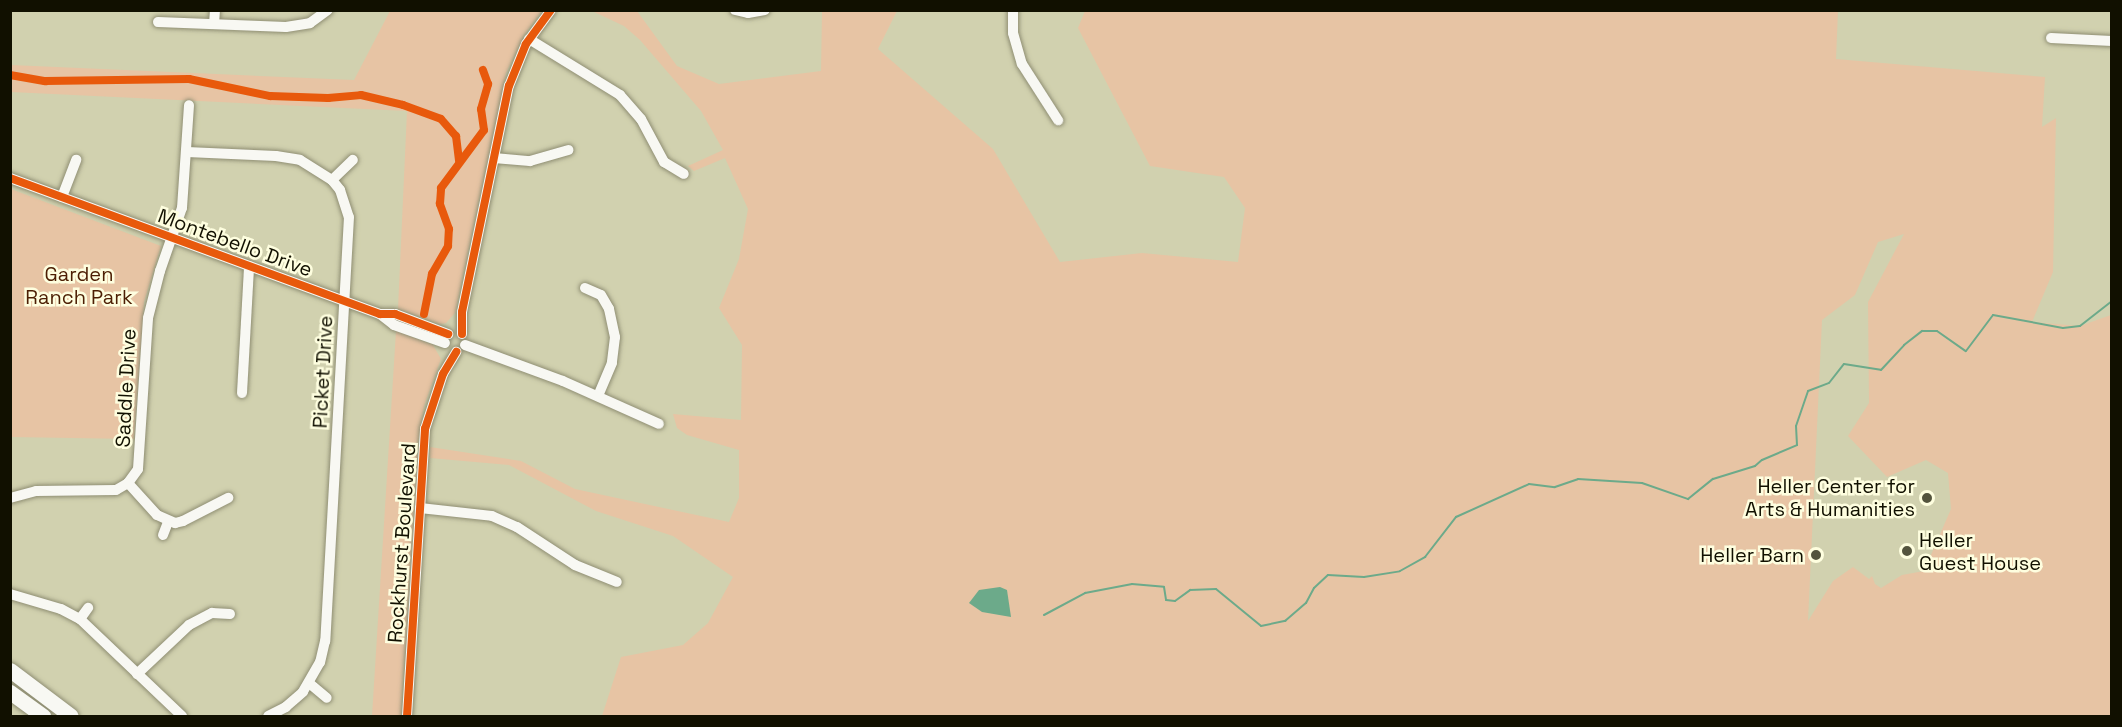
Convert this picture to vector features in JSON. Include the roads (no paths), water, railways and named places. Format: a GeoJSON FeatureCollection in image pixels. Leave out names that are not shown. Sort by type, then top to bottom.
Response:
{"type":"FeatureCollection","features":[{"type":"Feature","properties":{"kind":"highway"},"geometry":{"type":"LineString","coordinates":[[10,670],[71,717]]}},
{"type":"Feature","properties":{"kind":"highway"},"geometry":{"type":"LineString","coordinates":[[10,692],[35,714]]}},
{"type":"Feature","properties":{"kind":"street"},"geometry":{"type":"LineString","coordinates":[[214,24],[215,10]]}},
{"type":"Feature","properties":{"kind":"street"},"geometry":{"type":"LineString","coordinates":[[158,22],[286,27],[310,23],[328,10]]}},
{"type":"Feature","properties":{"kind":"street","name":"Rockhurst Boulevard"},"geometry":{"type":"LineString","coordinates":[[407,717],[426,422],[462,312],[513,74],[529,39],[551,10]]}},
{"type":"Feature","properties":{"kind":"street"},"geometry":{"type":"LineString","coordinates":[[735,10],[748,13],[765,10]]}},
{"type":"Feature","properties":{"kind":"street"},"geometry":{"type":"LineString","coordinates":[[1013,10],[1012,33],[1022,64],[1059,120]]}},
{"type":"Feature","properties":{"kind":"street"},"geometry":{"type":"LineString","coordinates":[[2052,38],[2112,41]]}},
{"type":"Feature","properties":{"kind":"street"},"geometry":{"type":"LineString","coordinates":[[529,39],[620,95],[641,118],[664,162],[684,174]]}},
{"type":"Feature","properties":{"kind":"street","name":"Saddle Drive"},"geometry":{"type":"LineString","coordinates":[[129,483],[140,461],[150,307],[184,197],[189,105]]}},
{"type":"Feature","properties":{"kind":"street"},"geometry":{"type":"LineString","coordinates":[[494,158],[530,161],[568,150]]}},
{"type":"Feature","properties":{"kind":"street","name":"Picket Drive"},"geometry":{"type":"LineString","coordinates":[[187,152],[288,157],[312,165],[332,180],[340,190],[349,217],[325,641],[320,662],[309,683],[295,701],[268,717]]}},
{"type":"Feature","properties":{"kind":"street"},"geometry":{"type":"LineString","coordinates":[[62,197],[76,160]]}},
{"type":"Feature","properties":{"kind":"street"},"geometry":{"type":"LineString","coordinates":[[332,180],[353,160]]}},
{"type":"Feature","properties":{"kind":"street","name":"Montebello Drive"},"geometry":{"type":"LineString","coordinates":[[10,178],[380,314],[396,314],[453,341],[598,396],[659,424]]}},
{"type":"Feature","properties":{"kind":"street"},"geometry":{"type":"LineString","coordinates":[[242,393],[249,266]]}},
{"type":"Feature","properties":{"kind":"street"},"geometry":{"type":"LineString","coordinates":[[585,288],[601,295],[609,309],[615,337],[612,363],[598,396]]}},
{"type":"Feature","properties":{"kind":"street"},"geometry":{"type":"LineString","coordinates":[[324,462],[336,463]]}},
{"type":"Feature","properties":{"kind":"street"},"geometry":{"type":"LineString","coordinates":[[10,498],[36,491],[108,492],[129,483],[157,515],[168,522],[183,522],[228,498]]}},
{"type":"Feature","properties":{"kind":"street"},"geometry":{"type":"LineString","coordinates":[[420,508],[492,516],[517,526],[575,565],[617,582]]}},
{"type":"Feature","properties":{"kind":"street"},"geometry":{"type":"LineString","coordinates":[[163,535],[168,522]]}},
{"type":"Feature","properties":{"kind":"street"},"geometry":{"type":"LineString","coordinates":[[318,563],[330,564]]}},
{"type":"Feature","properties":{"kind":"street"},"geometry":{"type":"LineString","coordinates":[[10,594],[61,609],[80,619],[182,717]]}},
{"type":"Feature","properties":{"kind":"street"},"geometry":{"type":"LineString","coordinates":[[80,619],[88,608]]}},
{"type":"Feature","properties":{"kind":"street"},"geometry":{"type":"LineString","coordinates":[[137,674],[194,621],[212,613],[230,614]]}},
{"type":"Feature","properties":{"kind":"street"},"geometry":{"type":"LineString","coordinates":[[309,683],[327,698]]}},
{"type":"Feature","properties":{"kind":"waterway"},"geometry":{"type":"LineString","coordinates":[[1044,615],[1085,593],[1132,584],[1164,587],[1166,600],[1175,601],[1190,590],[1216,589],[1261,626],[1285,621],[1306,603],[1314,588],[1328,575],[1364,577],[1400,571],[1425,557],[1456,517],[1529,484],[1555,487],[1578,479],[1642,483],[1688,499],[1713,479],[1755,466],[1762,460],[1797,445],[1796,426],[1808,391],[1829,383],[1844,364],[1881,370],[1904,345],[1922,331],[1937,331],[1966,351],[1993,315],[2063,328],[2080,326],[2112,301]]}},
{"type":"Feature","properties":{"kind":"place","name":"Heller Center for Arts & Humanities"},"geometry":{"type":"Point","coordinates":[1927,498]}},
{"type":"Feature","properties":{"kind":"place","name":"Heller Guest House"},"geometry":{"type":"Point","coordinates":[1907,551]}},
{"type":"Feature","properties":{"kind":"place","name":"Heller Barn"},"geometry":{"type":"Point","coordinates":[1816,555]}},
{"type":"Feature","properties":{"kind":"park label","name":"Garden Ranch Park"},"geometry":{"type":"Point","coordinates":[79,286]}}]}
